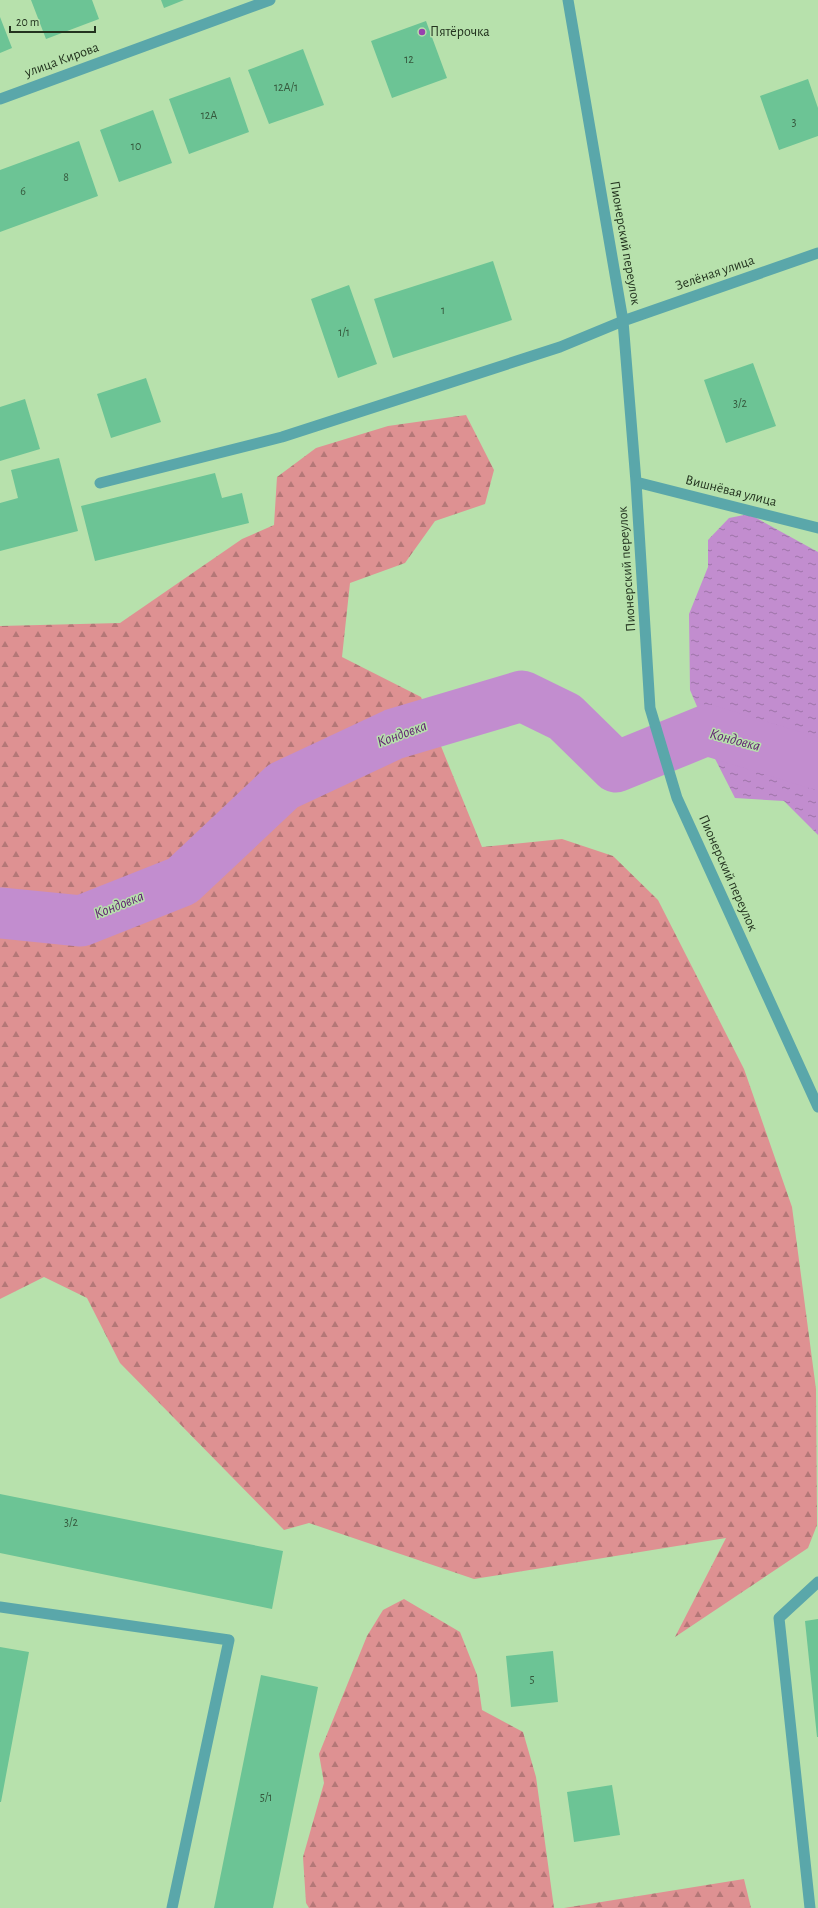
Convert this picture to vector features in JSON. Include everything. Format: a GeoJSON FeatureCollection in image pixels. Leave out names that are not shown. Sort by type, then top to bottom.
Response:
{"type":"FeatureCollection","features":[{"type":"Feature","properties":{"kind":"street","name":"улица Кирова"},"geometry":{"type":"LineString","coordinates":[[0,99],[270,0]]}},
{"type":"Feature","properties":{"kind":"street","name":"Пионерский переулок"},"geometry":{"type":"LineString","coordinates":[[568,0],[623,321],[636,482],[650,708],[677,798],[818,1106]]}},
{"type":"Feature","properties":{"kind":"street","name":"Зелёная улица"},"geometry":{"type":"LineString","coordinates":[[100,483],[282,436],[560,347],[623,321],[818,253]]}},
{"type":"Feature","properties":{"kind":"street","name":"Вишнёвая улица"},"geometry":{"type":"LineString","coordinates":[[636,482],[818,528]]}},
{"type":"Feature","properties":{"kind":"street"},"geometry":{"type":"LineString","coordinates":[[810,1908],[779,1618],[818,1582]]}},
{"type":"Feature","properties":{"kind":"street"},"geometry":{"type":"LineString","coordinates":[[0,1607],[229,1640],[172,1908]]}},
{"type":"Feature","properties":{"kind":"green space"},"geometry":{"type":"Polygon","coordinates":[[[466,415],[494,470],[485,504],[435,521],[405,563],[350,583],[342,657],[421,697],[482,847],[562,839],[613,856],[658,900],[744,1069],[792,1207],[816,1389],[817,1525],[808,1548],[675,1637],[726,1538],[474,1579],[309,1523],[284,1530],[120,1363],[87,1298],[44,1277],[0,1299],[0,626],[120,623],[242,539],[274,525],[277,477],[316,448],[388,426],[466,415]]]}},
{"type":"Feature","properties":{"kind":"green space"},"geometry":{"type":"Polygon","coordinates":[[[404,1599],[460,1632],[477,1675],[482,1710],[523,1732],[536,1777],[554,1908],[309,1908],[306,1903],[303,1857],[324,1783],[319,1754],[367,1636],[383,1610],[404,1599]]]}},
{"type":"Feature","properties":{"kind":"green space"},"geometry":{"type":"Polygon","coordinates":[[[744,1879],[751,1908],[564,1908],[744,1879]]]}},
{"type":"Feature","properties":{"kind":"water"},"geometry":{"type":"Polygon","coordinates":[[[749,514],[818,552],[818,835],[784,801],[735,798],[709,747],[707,730],[690,690],[689,614],[708,567],[708,540],[729,518],[749,514]]]}},
{"type":"Feature","properties":{"kind":"building"},"geometry":{"type":"Polygon","coordinates":[[[31,0],[92,0],[99,19],[46,39],[31,0]]]}},
{"type":"Feature","properties":{"kind":"building"},"geometry":{"type":"Polygon","coordinates":[[[161,0],[184,0],[164,8],[161,0]]]}},
{"type":"Feature","properties":{"kind":"building"},"geometry":{"type":"Polygon","coordinates":[[[0,17],[12,48],[0,53],[0,17]]]}},
{"type":"Feature","properties":{"kind":"building"},"geometry":{"type":"Polygon","coordinates":[[[426,21],[447,78],[392,98],[371,41],[426,21]]]}},
{"type":"Feature","properties":{"kind":"building"},"geometry":{"type":"Polygon","coordinates":[[[303,49],[324,105],[269,124],[248,70],[303,49]]]}},
{"type":"Feature","properties":{"kind":"building"},"geometry":{"type":"Polygon","coordinates":[[[230,77],[249,132],[189,154],[169,99],[230,77]]]}},
{"type":"Feature","properties":{"kind":"building"},"geometry":{"type":"Polygon","coordinates":[[[808,79],[818,108],[818,136],[779,150],[760,96],[808,79]]]}},
{"type":"Feature","properties":{"kind":"building"},"geometry":{"type":"Polygon","coordinates":[[[153,110],[172,163],[119,182],[100,130],[153,110]]]}},
{"type":"Feature","properties":{"kind":"building"},"geometry":{"type":"Polygon","coordinates":[[[79,141],[98,196],[0,232],[0,170],[79,141]]]}},
{"type":"Feature","properties":{"kind":"building"},"geometry":{"type":"Polygon","coordinates":[[[493,261],[512,320],[393,358],[374,299],[493,261]]]}},
{"type":"Feature","properties":{"kind":"building"},"geometry":{"type":"Polygon","coordinates":[[[349,285],[377,364],[338,378],[311,299],[349,285]]]}},
{"type":"Feature","properties":{"kind":"building"},"geometry":{"type":"Polygon","coordinates":[[[753,363],[776,426],[726,443],[704,380],[753,363]]]}},
{"type":"Feature","properties":{"kind":"building"},"geometry":{"type":"Polygon","coordinates":[[[146,378],[161,422],[111,438],[97,394],[146,378]]]}},
{"type":"Feature","properties":{"kind":"building"},"geometry":{"type":"Polygon","coordinates":[[[25,399],[40,449],[0,461],[0,407],[25,399]]]}},
{"type":"Feature","properties":{"kind":"building"},"geometry":{"type":"Polygon","coordinates":[[[59,458],[78,531],[0,551],[0,503],[18,498],[11,470],[59,458]]]}},
{"type":"Feature","properties":{"kind":"building"},"geometry":{"type":"Polygon","coordinates":[[[215,473],[222,498],[242,493],[249,523],[95,561],[81,506],[215,473]]]}},
{"type":"Feature","properties":{"kind":"building"},"geometry":{"type":"Polygon","coordinates":[[[0,1494],[283,1551],[272,1609],[0,1553],[0,1494]]]}},
{"type":"Feature","properties":{"kind":"building"},"geometry":{"type":"Polygon","coordinates":[[[818,1619],[818,1737],[817,1737],[805,1621],[818,1619]]]}},
{"type":"Feature","properties":{"kind":"building"},"geometry":{"type":"Polygon","coordinates":[[[0,1647],[29,1652],[1,1802],[0,1802],[0,1647]]]}},
{"type":"Feature","properties":{"kind":"building"},"geometry":{"type":"Polygon","coordinates":[[[553,1651],[558,1702],[511,1707],[506,1656],[553,1651]]]}},
{"type":"Feature","properties":{"kind":"building"},"geometry":{"type":"Polygon","coordinates":[[[261,1675],[318,1687],[273,1908],[214,1908],[261,1675]]]}},
{"type":"Feature","properties":{"kind":"building"},"geometry":{"type":"Polygon","coordinates":[[[612,1785],[620,1835],[574,1842],[567,1792],[612,1785]]]}},
{"type":"Feature","properties":{"kind":"waterway","name":"Кондовка"},"geometry":{"type":"LineString","coordinates":[[0,913],[81,921],[182,881],[283,786],[394,734],[522,696],[565,717],[616,767],[707,730],[818,764]]}},
{"type":"Feature","properties":{"kind":"place","name":"Пятёрочка"},"geometry":{"type":"Point","coordinates":[422,32]}}]}
